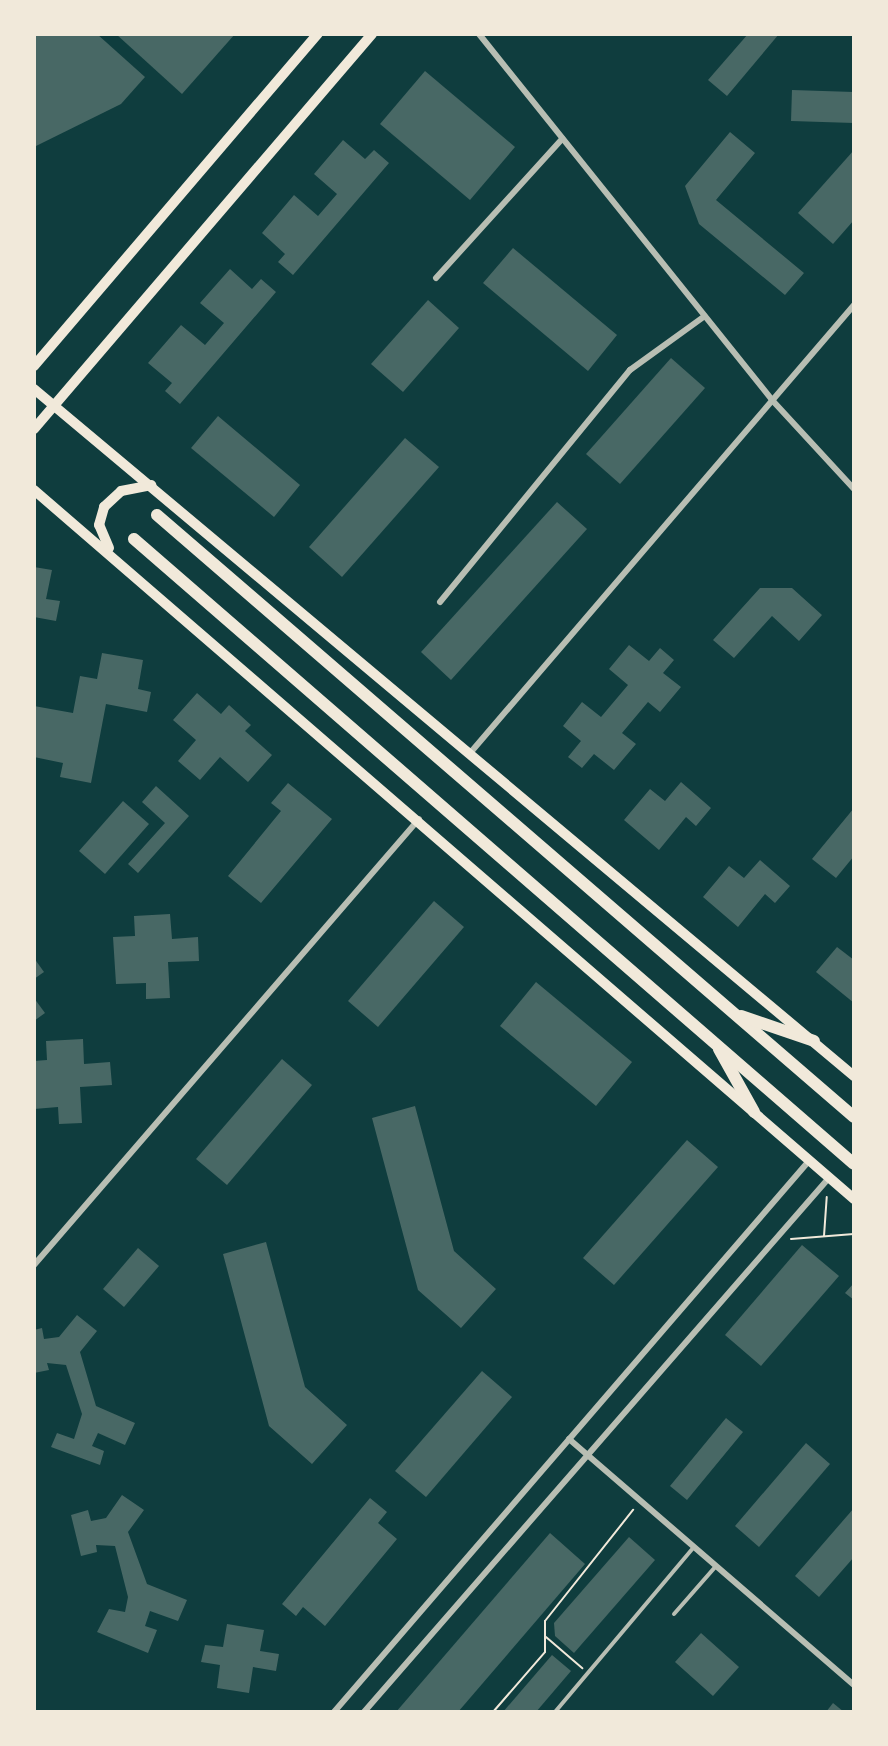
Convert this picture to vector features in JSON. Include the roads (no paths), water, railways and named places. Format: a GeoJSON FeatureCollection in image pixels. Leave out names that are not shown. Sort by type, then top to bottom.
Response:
{"type":"FeatureCollection","features":[{"type":"Feature","properties":{"kind":"highway"},"geometry":{"type":"LineString","coordinates":[[157,515],[854,1117]]}},
{"type":"Feature","properties":{"kind":"highway"},"geometry":{"type":"LineString","coordinates":[[134,539],[714,1040],[854,1164]]}},
{"type":"Feature","properties":{"kind":"highway"},"geometry":{"type":"LineString","coordinates":[[735,1014],[814,1041]]}},
{"type":"Feature","properties":{"kind":"highway"},"geometry":{"type":"LineString","coordinates":[[714,1040],[754,1112]]}},
{"type":"Feature","properties":{"kind":"main road"},"geometry":{"type":"LineString","coordinates":[[34,366],[318,34]]}},
{"type":"Feature","properties":{"kind":"main road"},"geometry":{"type":"LineString","coordinates":[[34,429],[372,34]]}},
{"type":"Feature","properties":{"kind":"main road"},"geometry":{"type":"LineString","coordinates":[[34,388],[471,752],[854,1076]]}},
{"type":"Feature","properties":{"kind":"main road"},"geometry":{"type":"LineString","coordinates":[[110,552],[99,525],[104,507],[122,491],[151,485]]}},
{"type":"Feature","properties":{"kind":"main road"},"geometry":{"type":"LineString","coordinates":[[34,490],[110,552],[419,818],[828,1179],[854,1199]]}},
{"type":"Feature","properties":{"kind":"street"},"geometry":{"type":"LineString","coordinates":[[479,34],[772,400],[854,489]]}},
{"type":"Feature","properties":{"kind":"street"},"geometry":{"type":"LineString","coordinates":[[436,278],[562,139]]}},
{"type":"Feature","properties":{"kind":"street"},"geometry":{"type":"LineString","coordinates":[[471,752],[854,305]]}},
{"type":"Feature","properties":{"kind":"street"},"geometry":{"type":"LineString","coordinates":[[440,602],[630,370],[705,316]]}},
{"type":"Feature","properties":{"kind":"street"},"geometry":{"type":"LineString","coordinates":[[34,1265],[419,818]]}},
{"type":"Feature","properties":{"kind":"street"},"geometry":{"type":"LineString","coordinates":[[334,1712],[809,1161]]}},
{"type":"Feature","properties":{"kind":"street"},"geometry":{"type":"LineString","coordinates":[[364,1712],[828,1179]]}},
{"type":"Feature","properties":{"kind":"street"},"geometry":{"type":"LineString","coordinates":[[569,1439],[854,1684]]}},
{"type":"Feature","properties":{"kind":"lane"},"geometry":{"type":"LineString","coordinates":[[555,1712],[694,1546]]}},
{"type":"Feature","properties":{"kind":"lane"},"geometry":{"type":"LineString","coordinates":[[674,1614],[716,1566]]}}]}
